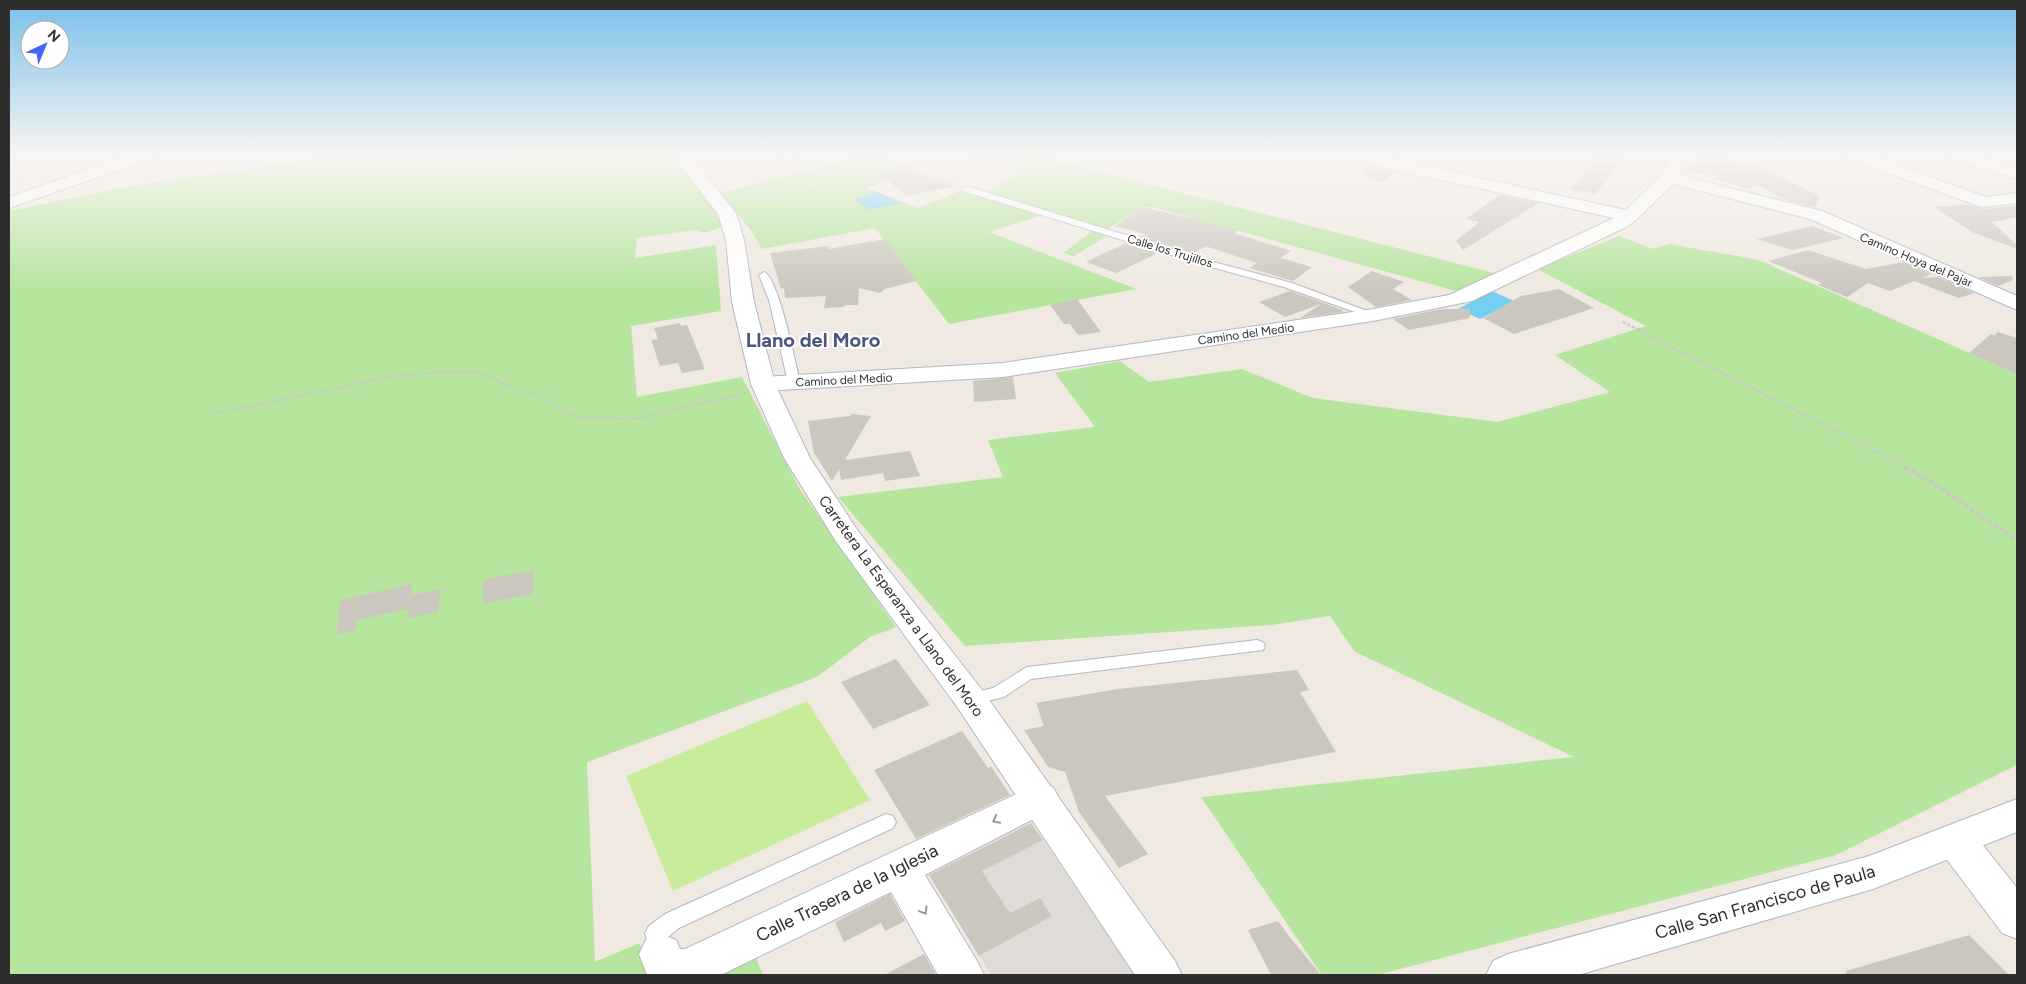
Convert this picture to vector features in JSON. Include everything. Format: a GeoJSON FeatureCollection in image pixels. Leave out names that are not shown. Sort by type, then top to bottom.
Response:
{"type":"FeatureCollection","features":[{"type":"Feature","properties":{"kind":"street","name":"Carretera La Esperanza a Llano del Moro"},"geometry":{"type":"LineString","coordinates":[[716,201],[727,214],[735,240],[743,302],[774,385],[796,458],[847,537],[970,699],[1040,798],[1160,975]]}},
{"type":"Feature","properties":{"kind":"street"},"geometry":{"type":"LineString","coordinates":[[1560,201],[1630,216]]}},
{"type":"Feature","properties":{"kind":"street","name":"Camino del Medio"},"geometry":{"type":"LineString","coordinates":[[774,385],[1003,370],[1373,316],[1465,297],[1630,216],[1645,201]]}},
{"type":"Feature","properties":{"kind":"street","name":"Camino Hoya del Pajar"},"geometry":{"type":"LineString","coordinates":[[1760,201],[1816,215],[2017,304]]}},
{"type":"Feature","properties":{"kind":"street","name":"Calle Trasera de la Iglesia"},"geometry":{"type":"LineString","coordinates":[[661,954],[666,968],[687,970],[1040,798]]}},
{"type":"Feature","properties":{"kind":"street","name":"Calle San Francisco de Paula"},"geometry":{"type":"LineString","coordinates":[[1508,975],[1873,872],[1956,841],[2017,815]]}},
{"type":"Feature","properties":{"kind":"street"},"geometry":{"type":"LineString","coordinates":[[1956,841],[2017,920]]}},
{"type":"Feature","properties":{"kind":"street"},"geometry":{"type":"LineString","coordinates":[[899,868],[962,975]]}},
{"type":"Feature","properties":{"kind":"lane","name":"Calle los Trujillos"},"geometry":{"type":"LineString","coordinates":[[1008,201],[1198,260],[1288,285],[1373,316]]}},
{"type":"Feature","properties":{"kind":"lane"},"geometry":{"type":"LineString","coordinates":[[764,275],[774,300],[774,385]]}},
{"type":"Feature","properties":{"kind":"lane"},"geometry":{"type":"LineString","coordinates":[[970,699],[998,693],[1027,673],[1257,646]]}},
{"type":"Feature","properties":{"kind":"lane"},"geometry":{"type":"LineString","coordinates":[[661,954],[656,934],[672,921],[886,822]]}},
{"type":"Feature","properties":{"kind":"path"},"geometry":{"type":"LineString","coordinates":[[1623,322],[1896,462],[1936,485],[2017,540]]}},
{"type":"Feature","properties":{"kind":"path"},"geometry":{"type":"LineString","coordinates":[[217,413],[396,376],[441,372],[478,372],[524,392],[542,396],[560,411],[578,417],[600,418],[635,419],[774,385]]}},
{"type":"Feature","properties":{"kind":"green space"},"geometry":{"type":"Polygon","coordinates":[[[58,201],[707,201],[716,213],[721,227],[705,233],[694,230],[637,238],[635,258],[716,245],[721,311],[631,326],[637,397],[742,377],[799,488],[896,627],[870,637],[817,677],[587,762],[595,962],[640,943],[650,975],[9,975],[9,211],[58,201]]]}},
{"type":"Feature","properties":{"kind":"green space"},"geometry":{"type":"Polygon","coordinates":[[[726,201],[858,201],[868,210],[904,203],[918,208],[936,201],[999,201],[1043,215],[989,232],[1136,289],[949,324],[875,228],[762,249],[750,229],[726,201]]]}},
{"type":"Feature","properties":{"kind":"green space"},"geometry":{"type":"Polygon","coordinates":[[[1012,201],[1213,201],[1498,274],[1460,292],[1152,207],[1144,207],[1105,230],[1012,201]]]}},
{"type":"Feature","properties":{"kind":"green space"},"geometry":{"type":"Polygon","coordinates":[[[1094,230],[1108,235],[1074,256],[1063,253],[1094,230]]]}},
{"type":"Feature","properties":{"kind":"green space"},"geometry":{"type":"Polygon","coordinates":[[[1619,236],[1653,249],[1670,244],[1759,260],[2017,374],[2017,765],[1836,855],[1377,975],[1322,975],[1201,797],[1574,757],[1354,651],[1330,616],[1271,625],[965,646],[838,497],[1003,477],[988,440],[1095,427],[1055,373],[1120,361],[1149,382],[1242,369],[1313,398],[1497,422],[1610,392],[1555,355],[1646,326],[1537,269],[1619,236]]]}},
{"type":"Feature","properties":{"kind":"green space"},"geometry":{"type":"Polygon","coordinates":[[[807,701],[870,800],[673,891],[626,776],[807,701]]]}},
{"type":"Feature","properties":{"kind":"green space"},"geometry":{"type":"Polygon","coordinates":[[[756,958],[763,975],[710,975],[756,958]]]}},
{"type":"Feature","properties":{"kind":"shaded area"},"geometry":{"type":"Polygon","coordinates":[[[1043,840],[1135,975],[991,975],[979,956],[1052,916],[1039,898],[1010,913],[982,871],[1043,840]]]}},
{"type":"Feature","properties":{"kind":"water"},"geometry":{"type":"Polygon","coordinates":[[[857,201],[899,201],[904,203],[868,210],[857,201]]]}},
{"type":"Feature","properties":{"kind":"water"},"geometry":{"type":"Polygon","coordinates":[[[1492,291],[1514,301],[1480,319],[1458,309],[1492,291]]]}},
{"type":"Feature","properties":{"kind":"building"},"geometry":{"type":"Polygon","coordinates":[[[1491,201],[1529,201],[1539,203],[1463,250],[1456,241],[1479,222],[1466,219],[1491,201]]]}},
{"type":"Feature","properties":{"kind":"building"},"geometry":{"type":"Polygon","coordinates":[[[1790,201],[1818,201],[1815,207],[1790,201]]]}},
{"type":"Feature","properties":{"kind":"building"},"geometry":{"type":"Polygon","coordinates":[[[1970,205],[1985,209],[2017,205],[2017,217],[1992,222],[2017,245],[2017,249],[1972,232],[1934,207],[1970,205]]]}},
{"type":"Feature","properties":{"kind":"building"},"geometry":{"type":"Polygon","coordinates":[[[1143,207],[1239,230],[1234,233],[1291,251],[1280,258],[1312,267],[1293,281],[1249,268],[1257,263],[1205,246],[1194,254],[1138,237],[1145,234],[1115,226],[1143,207]]]}},
{"type":"Feature","properties":{"kind":"building"},"geometry":{"type":"Polygon","coordinates":[[[1812,226],[1844,238],[1792,250],[1757,239],[1812,226]]]}},
{"type":"Feature","properties":{"kind":"building"},"geometry":{"type":"Polygon","coordinates":[[[885,239],[916,281],[885,289],[880,293],[859,288],[858,305],[845,305],[844,307],[824,308],[826,296],[785,298],[784,288],[781,289],[770,253],[828,246],[829,249],[885,239]]]}},
{"type":"Feature","properties":{"kind":"building"},"geometry":{"type":"Polygon","coordinates":[[[1126,243],[1158,253],[1116,273],[1086,262],[1126,243]]]}},
{"type":"Feature","properties":{"kind":"building"},"geometry":{"type":"Polygon","coordinates":[[[1808,250],[1866,269],[1904,262],[1931,274],[1922,278],[1938,277],[1974,293],[1959,298],[1914,281],[1890,291],[1868,283],[1847,297],[1818,285],[1822,283],[1768,261],[1808,250]]]}},
{"type":"Feature","properties":{"kind":"building"},"geometry":{"type":"Polygon","coordinates":[[[1372,271],[1404,282],[1393,289],[1412,300],[1376,307],[1348,287],[1372,271]]]}},
{"type":"Feature","properties":{"kind":"building"},"geometry":{"type":"Polygon","coordinates":[[[2012,276],[2013,280],[1998,286],[1978,277],[2012,276]]]}},
{"type":"Feature","properties":{"kind":"building"},"geometry":{"type":"Polygon","coordinates":[[[1559,289],[1594,308],[1514,334],[1483,318],[1521,296],[1559,289]]]}},
{"type":"Feature","properties":{"kind":"building"},"geometry":{"type":"Polygon","coordinates":[[[1290,291],[1343,310],[1343,312],[1300,318],[1321,304],[1285,317],[1259,302],[1290,291]]]}},
{"type":"Feature","properties":{"kind":"building"},"geometry":{"type":"Polygon","coordinates":[[[1077,299],[1101,332],[1078,335],[1070,324],[1064,324],[1050,305],[1077,299]]]}},
{"type":"Feature","properties":{"kind":"building"},"geometry":{"type":"Polygon","coordinates":[[[1442,309],[1470,309],[1470,318],[1409,330],[1393,319],[1442,309]]]}},
{"type":"Feature","properties":{"kind":"building"},"geometry":{"type":"Polygon","coordinates":[[[680,323],[681,326],[687,325],[705,369],[682,373],[678,363],[660,366],[651,340],[658,339],[654,328],[680,323]]]}},
{"type":"Feature","properties":{"kind":"building"},"geometry":{"type":"Polygon","coordinates":[[[1998,332],[2017,338],[2017,374],[1969,353],[1991,334],[1995,335],[1998,332]]]}},
{"type":"Feature","properties":{"kind":"building"},"geometry":{"type":"Polygon","coordinates":[[[1013,377],[1016,399],[974,402],[973,381],[1013,377]]]}},
{"type":"Feature","properties":{"kind":"building"},"geometry":{"type":"Polygon","coordinates":[[[851,414],[871,416],[845,460],[910,451],[920,476],[885,481],[883,473],[841,480],[839,469],[832,481],[814,453],[808,421],[850,416],[851,414]]]}},
{"type":"Feature","properties":{"kind":"building"},"geometry":{"type":"Polygon","coordinates":[[[533,570],[533,594],[483,604],[483,580],[533,570]]]}},
{"type":"Feature","properties":{"kind":"building"},"geometry":{"type":"Polygon","coordinates":[[[413,584],[408,609],[357,620],[356,630],[337,634],[340,600],[413,584]]]}},
{"type":"Feature","properties":{"kind":"building"},"geometry":{"type":"Polygon","coordinates":[[[441,589],[438,612],[407,618],[411,595],[441,589]]]}},
{"type":"Feature","properties":{"kind":"building"},"geometry":{"type":"Polygon","coordinates":[[[896,659],[930,705],[873,729],[841,682],[896,659]]]}},
{"type":"Feature","properties":{"kind":"building"},"geometry":{"type":"Polygon","coordinates":[[[1297,670],[1309,690],[1300,692],[1336,752],[1105,796],[1148,854],[1119,868],[1079,812],[1065,772],[1048,767],[1024,730],[1044,726],[1036,703],[1118,689],[1297,670]]]}},
{"type":"Feature","properties":{"kind":"building"},"geometry":{"type":"Polygon","coordinates":[[[962,731],[988,768],[991,766],[1010,795],[916,839],[874,770],[962,731]]]}},
{"type":"Feature","properties":{"kind":"building"},"geometry":{"type":"Polygon","coordinates":[[[1031,823],[1043,840],[982,871],[1010,913],[1040,898],[1052,916],[979,956],[929,875],[1031,823]]]}},
{"type":"Feature","properties":{"kind":"building"},"geometry":{"type":"Polygon","coordinates":[[[890,894],[905,921],[885,931],[881,923],[844,942],[835,922],[890,894]]]}},
{"type":"Feature","properties":{"kind":"building"},"geometry":{"type":"Polygon","coordinates":[[[1278,921],[1321,975],[1271,975],[1248,930],[1278,921]]]}},
{"type":"Feature","properties":{"kind":"building"},"geometry":{"type":"Polygon","coordinates":[[[1969,935],[2009,975],[1846,975],[1846,971],[1969,935]]]}},
{"type":"Feature","properties":{"kind":"building"},"geometry":{"type":"Polygon","coordinates":[[[924,954],[936,975],[884,975],[924,954]]]}},
{"type":"Feature","properties":{"kind":"district","name":"Llano del Moro"},"geometry":{"type":"Point","coordinates":[813,340]}}]}
